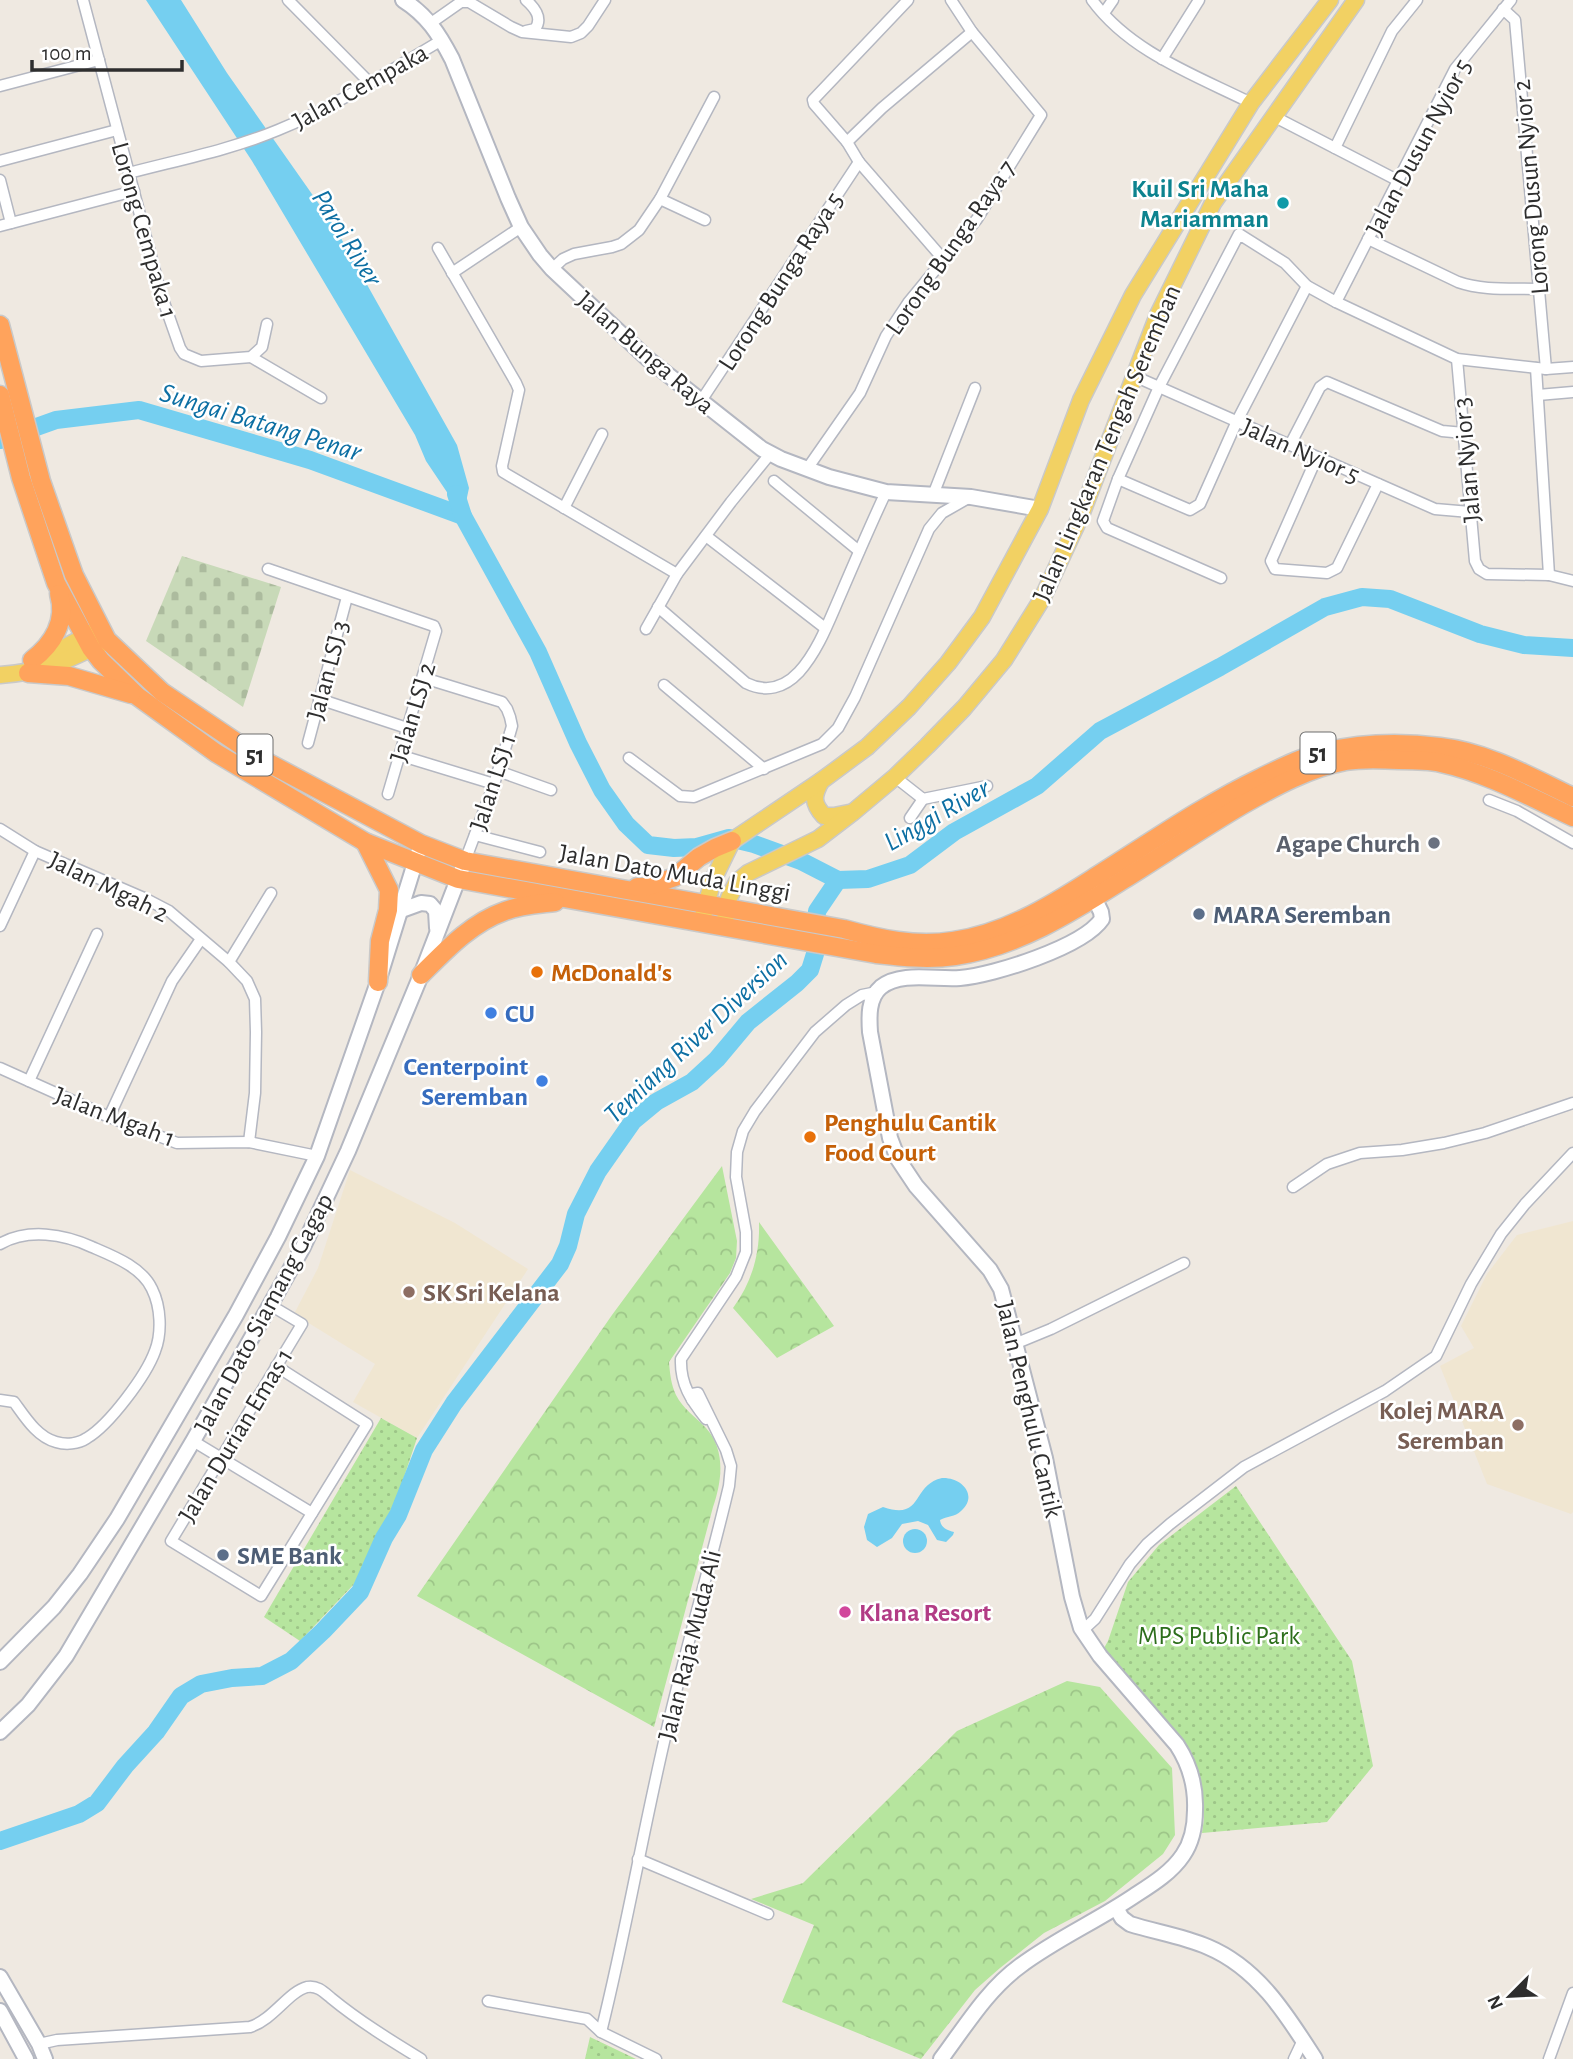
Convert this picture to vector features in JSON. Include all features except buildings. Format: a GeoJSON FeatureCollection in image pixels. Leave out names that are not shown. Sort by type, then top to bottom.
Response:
{"type":"FeatureCollection","features":[{"type":"Feature","properties":{"kind":"highway","name":"Jalan Dato Muda Linggi"},"geometry":{"type":"LineString","coordinates":[[0,325],[6,396],[21,478],[56,583],[96,638],[162,692],[263,760],[421,844],[465,861],[616,887],[704,913]]}},
{"type":"Feature","properties":{"kind":"highway","name":"Jalan Dato Muda Linggi"},"geometry":{"type":"LineString","coordinates":[[6,396],[41,481],[96,638],[101,661],[137,696],[216,753],[365,842],[458,879],[569,900],[704,913],[842,937],[903,957],[929,958],[954,956],[1007,943],[1034,932],[1216,801],[1290,764],[1321,752],[1348,746],[1408,744],[1442,747],[1501,763],[1573,797]]}},
{"type":"Feature","properties":{"kind":"highway"},"geometry":{"type":"LineString","coordinates":[[56,583],[61,600],[61,618],[56,634],[30,667],[137,696]]}},
{"type":"Feature","properties":{"kind":"highway","name":"Jalan Dato Muda Linggi"},"geometry":{"type":"LineString","coordinates":[[1090,890],[1260,795],[1323,766],[1348,761],[1378,759],[1438,762],[1466,769],[1573,817]]}},
{"type":"Feature","properties":{"kind":"highway"},"geometry":{"type":"LineString","coordinates":[[616,887],[646,887],[675,877],[707,852],[732,841]]}},
{"type":"Feature","properties":{"kind":"highway"},"geometry":{"type":"LineString","coordinates":[[365,842],[389,890],[388,910],[380,942],[377,982]]}},
{"type":"Feature","properties":{"kind":"highway"},"geometry":{"type":"LineString","coordinates":[[421,975],[458,939],[480,923],[505,911],[569,900]]}},
{"type":"Feature","properties":{"kind":"main road","name":"Jalan Lingkaran Tengah Seremban"},"geometry":{"type":"LineString","coordinates":[[732,841],[867,747],[909,707],[948,663],[982,617],[1040,509],[1081,400],[1133,295],[1251,103],[1330,0]]}},
{"type":"Feature","properties":{"kind":"main road","name":"Jalan Lingkaran Tengah Seremban"},"geometry":{"type":"LineString","coordinates":[[725,917],[737,882],[748,873],[818,839],[852,813],[895,776],[972,698],[1004,660],[1042,599],[1081,515],[1158,316],[1213,202],[1356,0]]}},
{"type":"Feature","properties":{"kind":"main road"},"geometry":{"type":"LineString","coordinates":[[0,674],[62,663],[96,638]]}},
{"type":"Feature","properties":{"kind":"main road"},"geometry":{"type":"LineString","coordinates":[[821,781],[814,794],[814,801],[824,816],[852,813]]}},
{"type":"Feature","properties":{"kind":"main road"},"geometry":{"type":"LineString","coordinates":[[704,913],[713,880],[732,841]]}},
{"type":"Feature","properties":{"kind":"street","name":"Lorong Cempaka 1"},"geometry":{"type":"LineString","coordinates":[[83,0],[161,294],[180,348],[184,354],[201,361],[251,357]]}},
{"type":"Feature","properties":{"kind":"street"},"geometry":{"type":"LineString","coordinates":[[288,0],[369,82]]}},
{"type":"Feature","properties":{"kind":"street","name":"Jalan Bunga Raya"},"geometry":{"type":"LineString","coordinates":[[403,0],[431,23],[442,40],[521,227],[552,269],[648,359],[770,454],[829,477],[886,492],[971,497],[1040,509]]}},
{"type":"Feature","properties":{"kind":"street"},"geometry":{"type":"LineString","coordinates":[[522,32],[535,29],[539,24],[538,16],[526,0]]}},
{"type":"Feature","properties":{"kind":"street"},"geometry":{"type":"LineString","coordinates":[[431,23],[461,2],[468,2],[522,32],[571,37],[588,26],[605,0]]}},
{"type":"Feature","properties":{"kind":"street"},"geometry":{"type":"LineString","coordinates":[[908,0],[813,100],[847,142],[859,162],[944,260]]}},
{"type":"Feature","properties":{"kind":"street","name":"Lorong Bunga Raya 7"},"geometry":{"type":"LineString","coordinates":[[807,468],[860,393],[886,335],[908,303],[977,219],[1041,115],[972,32],[951,0]]}},
{"type":"Feature","properties":{"kind":"street"},"geometry":{"type":"LineString","coordinates":[[1092,0],[1132,41],[1162,59],[1251,103]]}},
{"type":"Feature","properties":{"kind":"street"},"geometry":{"type":"LineString","coordinates":[[1104,13],[1113,0]]}},
{"type":"Feature","properties":{"kind":"street"},"geometry":{"type":"LineString","coordinates":[[1162,59],[1199,0]]}},
{"type":"Feature","properties":{"kind":"street"},"geometry":{"type":"LineString","coordinates":[[1335,148],[1392,31],[1416,0]]}},
{"type":"Feature","properties":{"kind":"street","name":"Jalan Dusun Nyior 5"},"geometry":{"type":"LineString","coordinates":[[1336,302],[1455,69],[1511,0]]}},
{"type":"Feature","properties":{"kind":"street","name":"Lorong Dusun Nyior 2"},"geometry":{"type":"LineString","coordinates":[[1503,9],[1515,20],[1539,289],[1541,369],[1538,395],[1549,575]]}},
{"type":"Feature","properties":{"kind":"street"},"geometry":{"type":"LineString","coordinates":[[847,142],[882,108],[972,32]]}},
{"type":"Feature","properties":{"kind":"street","name":"Jalan Cempaka"},"geometry":{"type":"LineString","coordinates":[[129,173],[233,146],[277,131],[442,40]]}},
{"type":"Feature","properties":{"kind":"street"},"geometry":{"type":"LineString","coordinates":[[0,86],[99,60]]}},
{"type":"Feature","properties":{"kind":"street"},"geometry":{"type":"LineString","coordinates":[[552,269],[574,254],[621,244],[639,230],[660,199],[714,97]]}},
{"type":"Feature","properties":{"kind":"street"},"geometry":{"type":"LineString","coordinates":[[1273,116],[1397,180]]}},
{"type":"Feature","properties":{"kind":"street"},"geometry":{"type":"LineString","coordinates":[[0,161],[117,130]]}},
{"type":"Feature","properties":{"kind":"street","name":"Lorong Bunga Raya 5"},"geometry":{"type":"LineString","coordinates":[[701,401],[859,162]]}},
{"type":"Feature","properties":{"kind":"street"},"geometry":{"type":"LineString","coordinates":[[0,180],[12,223]]}},
{"type":"Feature","properties":{"kind":"street"},"geometry":{"type":"LineString","coordinates":[[0,226],[134,191]]}},
{"type":"Feature","properties":{"kind":"street"},"geometry":{"type":"LineString","coordinates":[[660,199],[705,220]]}},
{"type":"Feature","properties":{"kind":"street"},"geometry":{"type":"LineString","coordinates":[[452,273],[521,227]]}},
{"type":"Feature","properties":{"kind":"street"},"geometry":{"type":"LineString","coordinates":[[1220,578],[1107,528],[1103,521],[1118,479],[1159,387],[1239,234],[1285,263],[1307,285],[1336,302],[1457,359],[1541,369],[1573,367]]}},
{"type":"Feature","properties":{"kind":"street"},"geometry":{"type":"LineString","coordinates":[[1368,239],[1470,286],[1539,289]]}},
{"type":"Feature","properties":{"kind":"street"},"geometry":{"type":"LineString","coordinates":[[438,248],[519,390],[503,471],[677,573]]}},
{"type":"Feature","properties":{"kind":"street"},"geometry":{"type":"LineString","coordinates":[[1118,479],[1190,510],[1200,503],[1237,421],[1307,285]]}},
{"type":"Feature","properties":{"kind":"street"},"geometry":{"type":"LineString","coordinates":[[267,324],[262,347],[251,357],[321,398]]}},
{"type":"Feature","properties":{"kind":"street","name":"Jalan Nyior 3"},"geometry":{"type":"LineString","coordinates":[[1457,359],[1475,561],[1479,569],[1487,574],[1549,575]]}},
{"type":"Feature","properties":{"kind":"street","name":"Jalan Nyior 5"},"geometry":{"type":"LineString","coordinates":[[1135,376],[1435,509],[1470,512]]}},
{"type":"Feature","properties":{"kind":"street"},"geometry":{"type":"LineString","coordinates":[[1290,445],[1320,387],[1327,382],[1442,431],[1464,433]]}},
{"type":"Feature","properties":{"kind":"street"},"geometry":{"type":"LineString","coordinates":[[933,495],[975,388]]}},
{"type":"Feature","properties":{"kind":"street"},"geometry":{"type":"LineString","coordinates":[[1538,395],[1573,392]]}},
{"type":"Feature","properties":{"kind":"street"},"geometry":{"type":"LineString","coordinates":[[564,508],[602,433]]}},
{"type":"Feature","properties":{"kind":"street"},"geometry":{"type":"LineString","coordinates":[[646,629],[677,573],[770,454]]}},
{"type":"Feature","properties":{"kind":"street"},"geometry":{"type":"LineString","coordinates":[[1317,457],[1271,561],[1272,566],[1279,570],[1327,573],[1337,568],[1378,484]]}},
{"type":"Feature","properties":{"kind":"street"},"geometry":{"type":"LineString","coordinates":[[774,481],[859,551]]}},
{"type":"Feature","properties":{"kind":"street"},"geometry":{"type":"LineString","coordinates":[[658,607],[746,683],[758,689],[788,681],[810,658],[886,492]]}},
{"type":"Feature","properties":{"kind":"street"},"geometry":{"type":"LineString","coordinates":[[629,758],[680,796],[694,797],[822,744],[838,728],[855,697],[929,529],[942,513],[971,497]]}},
{"type":"Feature","properties":{"kind":"street"},"geometry":{"type":"LineString","coordinates":[[706,536],[825,628]]}},
{"type":"Feature","properties":{"kind":"street"},"geometry":{"type":"LineString","coordinates":[[268,569],[347,597]]}},
{"type":"Feature","properties":{"kind":"street"},"geometry":{"type":"LineString","coordinates":[[1549,575],[1573,581]]}},
{"type":"Feature","properties":{"kind":"street","name":"Jalan LSJ 2"},"geometry":{"type":"LineString","coordinates":[[347,597],[428,623],[436,631],[388,794]]}},
{"type":"Feature","properties":{"kind":"street","name":"Jalan LSJ 3"},"geometry":{"type":"LineString","coordinates":[[308,743],[347,597]]}},
{"type":"Feature","properties":{"kind":"street","name":"Jalan LSJ 1"},"geometry":{"type":"LineString","coordinates":[[424,678],[502,702],[508,709],[512,726],[465,861]]}},
{"type":"Feature","properties":{"kind":"street"},"geometry":{"type":"LineString","coordinates":[[664,685],[764,769]]}},
{"type":"Feature","properties":{"kind":"street"},"geometry":{"type":"LineString","coordinates":[[319,699],[407,728]]}},
{"type":"Feature","properties":{"kind":"street"},"geometry":{"type":"LineString","coordinates":[[400,755],[494,784]]}},
{"type":"Feature","properties":{"kind":"street"},"geometry":{"type":"LineString","coordinates":[[498,771],[551,790]]}},
{"type":"Feature","properties":{"kind":"street"},"geometry":{"type":"LineString","coordinates":[[895,776],[923,799]]}},
{"type":"Feature","properties":{"kind":"street"},"geometry":{"type":"LineString","coordinates":[[910,818],[923,799],[987,786]]}},
{"type":"Feature","properties":{"kind":"street"},"geometry":{"type":"LineString","coordinates":[[1489,800],[1517,811],[1573,843]]}},
{"type":"Feature","properties":{"kind":"street","name":"Jalan Mgah 2"},"geometry":{"type":"LineString","coordinates":[[0,829],[35,851],[169,911],[229,962],[247,981],[255,999],[255,1093],[249,1142]]}},
{"type":"Feature","properties":{"kind":"street"},"geometry":{"type":"LineString","coordinates":[[475,835],[540,852]]}},
{"type":"Feature","properties":{"kind":"street","name":"Jalan Dato Siamang Gagap"},"geometry":{"type":"LineString","coordinates":[[0,1662],[54,1607],[117,1519],[258,1276],[317,1156],[421,844]]}},
{"type":"Feature","properties":{"kind":"street"},"geometry":{"type":"LineString","coordinates":[[0,926],[35,851]]}},
{"type":"Feature","properties":{"kind":"street","name":"Jalan Dato Siamang Gagap"},"geometry":{"type":"LineString","coordinates":[[0,1732],[28,1705],[66,1656],[303,1247],[331,1189],[421,975],[465,861]]}},
{"type":"Feature","properties":{"kind":"street"},"geometry":{"type":"LineString","coordinates":[[877,992],[889,982],[907,978],[977,976],[1018,965],[1094,930],[1102,919],[1090,890]]}},
{"type":"Feature","properties":{"kind":"street"},"geometry":{"type":"LineString","coordinates":[[229,962],[271,893]]}},
{"type":"Feature","properties":{"kind":"street"},"geometry":{"type":"LineString","coordinates":[[399,911],[421,903],[430,904],[436,911],[437,934]]}},
{"type":"Feature","properties":{"kind":"street"},"geometry":{"type":"LineString","coordinates":[[29,1081],[97,934]]}},
{"type":"Feature","properties":{"kind":"street"},"geometry":{"type":"LineString","coordinates":[[109,1117],[175,975],[201,939]]}},
{"type":"Feature","properties":{"kind":"street","name":"Jalan Penghulu Cantik"},"geometry":{"type":"LineString","coordinates":[[877,992],[869,1016],[870,1032],[890,1138],[898,1158],[916,1185],[990,1270],[1001,1289],[1045,1458],[1072,1597],[1082,1631],[1100,1656],[1177,1745],[1187,1761],[1195,1787],[1195,1825],[1182,1856],[1164,1875],[1018,1967],[1000,1982],[941,2059]]}},
{"type":"Feature","properties":{"kind":"street","name":"Jalan Raja Muda Ali"},"geometry":{"type":"LineString","coordinates":[[601,2032],[620,1958],[667,1726],[729,1486],[731,1466],[726,1450],[698,1393],[692,1394],[692,1400],[685,1390],[680,1371],[681,1359],[736,1277],[746,1252],[746,1232],[736,1177],[737,1152],[743,1131],[815,1032],[846,1005],[862,995],[877,992]]}},
{"type":"Feature","properties":{"kind":"street","name":"Jalan Mgah 1"},"geometry":{"type":"LineString","coordinates":[[0,1068],[109,1117],[177,1143],[249,1142],[317,1156]]}},
{"type":"Feature","properties":{"kind":"street"},"geometry":{"type":"LineString","coordinates":[[1293,1187],[1327,1164],[1360,1153],[1444,1143],[1485,1133],[1573,1103]]}},
{"type":"Feature","properties":{"kind":"street"},"geometry":{"type":"LineString","coordinates":[[1082,1631],[1095,1619],[1130,1564],[1147,1544],[1180,1516],[1244,1467],[1385,1391],[1436,1356],[1471,1284],[1501,1234],[1573,1153]]}},
{"type":"Feature","properties":{"kind":"street"},"geometry":{"type":"LineString","coordinates":[[0,1244],[29,1235],[55,1235],[81,1242],[113,1256],[140,1273],[152,1288],[158,1308],[159,1331],[156,1351],[145,1371],[124,1401],[98,1430],[85,1439],[72,1444],[56,1442],[41,1435],[14,1402],[0,1400]]}},
{"type":"Feature","properties":{"kind":"street"},"geometry":{"type":"LineString","coordinates":[[1017,1343],[1184,1263]]}},
{"type":"Feature","properties":{"kind":"street","name":"Jalan Durian Emas 1"},"geometry":{"type":"LineString","coordinates":[[270,1305],[302,1324],[172,1541],[261,1595],[312,1513]]}},
{"type":"Feature","properties":{"kind":"street"},"geometry":{"type":"LineString","coordinates":[[193,1441],[312,1513],[366,1424],[276,1366]]}},
{"type":"Feature","properties":{"kind":"street"},"geometry":{"type":"LineString","coordinates":[[638,1859],[768,1914]]}},
{"type":"Feature","properties":{"kind":"street"},"geometry":{"type":"LineString","coordinates":[[1115,1908],[1130,1924],[1206,1946],[1234,1960],[1265,1989],[1315,2059]]}},
{"type":"Feature","properties":{"kind":"street"},"geometry":{"type":"LineString","coordinates":[[0,1977],[45,2059]]}},
{"type":"Feature","properties":{"kind":"street"},"geometry":{"type":"LineString","coordinates":[[39,2044],[70,2039],[250,2027],[261,2023],[292,1996],[310,1986],[324,1992],[369,2028],[421,2059]]}},
{"type":"Feature","properties":{"kind":"street"},"geometry":{"type":"LineString","coordinates":[[1549,2059],[1573,1993]]}},
{"type":"Feature","properties":{"kind":"street"},"geometry":{"type":"LineString","coordinates":[[488,2001],[587,2019],[601,2032],[656,2059]]}},
{"type":"Feature","properties":{"kind":"street"},"geometry":{"type":"LineString","coordinates":[[0,2011],[26,2059]]}},
{"type":"Feature","properties":{"kind":"street"},"geometry":{"type":"LineString","coordinates":[[1294,2059],[1303,2040]]}},
{"type":"Feature","properties":{"kind":"shaded area","name":"SK Sri Kelana"},"geometry":{"type":"Polygon","coordinates":[[[350,1170],[455,1223],[528,1269],[417,1438],[353,1402],[375,1364],[294,1314],[318,1268],[350,1170]]]}},
{"type":"Feature","properties":{"kind":"shaded area","name":"Kolej MARA Seremban"},"geometry":{"type":"Polygon","coordinates":[[[1573,1221],[1571,1514],[1487,1484],[1440,1366],[1474,1348],[1461,1326],[1487,1274],[1517,1235],[1573,1221]]]}},
{"type":"Feature","properties":{"kind":"green space"},"geometry":{"type":"Polygon","coordinates":[[[182,556],[281,587],[243,707],[146,641],[182,556]]]}},
{"type":"Feature","properties":{"kind":"green space"},"geometry":{"type":"Polygon","coordinates":[[[722,1166],[737,1241],[736,1258],[730,1273],[669,1362],[676,1395],[706,1428],[717,1446],[720,1476],[654,1727],[417,1596],[612,1315],[722,1166]]]}},
{"type":"Feature","properties":{"kind":"green space"},"geometry":{"type":"Polygon","coordinates":[[[759,1222],[834,1326],[777,1358],[733,1308],[754,1267],[759,1222]]]}},
{"type":"Feature","properties":{"kind":"green space"},"geometry":{"type":"Polygon","coordinates":[[[381,1418],[417,1438],[393,1510],[374,1541],[356,1582],[300,1641],[264,1617],[381,1418]]]}},
{"type":"Feature","properties":{"kind":"green space","name":"MPS Public Park"},"geometry":{"type":"Polygon","coordinates":[[[1236,1486],[1352,1661],[1373,1766],[1327,1822],[1202,1833],[1202,1788],[1193,1756],[1104,1648],[1128,1582],[1159,1545],[1236,1486]]]}},
{"type":"Feature","properties":{"kind":"green space"},"geometry":{"type":"Polygon","coordinates":[[[1067,1681],[1100,1687],[1172,1768],[1175,1835],[1163,1854],[1105,1901],[1044,1933],[1000,1968],[975,1990],[921,2059],[782,2002],[814,1925],[751,1899],[803,1883],[957,1731],[1067,1681]]]}},
{"type":"Feature","properties":{"kind":"green space"},"geometry":{"type":"Polygon","coordinates":[[[590,2037],[636,2059],[585,2059],[590,2037]]]}},
{"type":"Feature","properties":{"kind":"water"},"geometry":{"type":"Polygon","coordinates":[[[146,0],[181,0],[227,73],[333,224],[457,445],[469,488],[463,516],[426,461],[415,435],[252,161],[146,0]]]}},
{"type":"Feature","properties":{"kind":"water"},"geometry":{"type":"Polygon","coordinates":[[[942,1478],[956,1480],[968,1493],[966,1505],[959,1513],[940,1520],[943,1527],[954,1532],[946,1542],[937,1540],[928,1525],[918,1521],[902,1524],[892,1538],[877,1547],[867,1540],[864,1527],[868,1514],[883,1507],[896,1510],[912,1506],[925,1487],[942,1478]]]}},
{"type":"Feature","properties":{"kind":"water"},"geometry":{"type":"Polygon","coordinates":[[[915,1529],[923,1533],[927,1541],[923,1549],[915,1553],[907,1549],[903,1541],[907,1533],[915,1529]]]}},
{"type":"Feature","properties":{"kind":"waterway","name":"Sungai Batang Penar"},"geometry":{"type":"LineString","coordinates":[[0,440],[56,420],[139,410],[310,460],[463,516]]}},
{"type":"Feature","properties":{"kind":"waterway","name":"Linggi River"},"geometry":{"type":"LineString","coordinates":[[456,494],[463,516],[538,652],[602,790],[626,824],[648,845],[697,847],[729,838],[801,861],[838,880],[868,879],[910,865],[954,832],[1037,786],[1100,731],[1325,607],[1362,597],[1390,599],[1480,634],[1524,645],[1573,648]]}},
{"type":"Feature","properties":{"kind":"waterway","name":"Temiang River Diversion"},"geometry":{"type":"LineString","coordinates":[[0,1841],[79,1814],[97,1803],[125,1766],[156,1732],[181,1696],[201,1684],[262,1676],[291,1661],[360,1592],[384,1538],[398,1515],[424,1450],[454,1403],[560,1264],[568,1246],[576,1214],[598,1171],[633,1121],[656,1102],[692,1082],[717,1059],[748,1022],[810,970],[815,954],[817,911],[838,880]]}},
{"type":"Feature","properties":{"kind":"place","name":"Kuil Sri Maha Mariamman"},"geometry":{"type":"Point","coordinates":[1283,203]}},
{"type":"Feature","properties":{"kind":"place","name":"Agape Church"},"geometry":{"type":"Point","coordinates":[1434,843]}},
{"type":"Feature","properties":{"kind":"place","name":"MARA Seremban"},"geometry":{"type":"Point","coordinates":[1199,914]}},
{"type":"Feature","properties":{"kind":"place","name":"McDonald's"},"geometry":{"type":"Point","coordinates":[537,972]}},
{"type":"Feature","properties":{"kind":"place","name":"CU"},"geometry":{"type":"Point","coordinates":[491,1013]}},
{"type":"Feature","properties":{"kind":"place","name":"Centerpoint Seremban"},"geometry":{"type":"Point","coordinates":[542,1081]}},
{"type":"Feature","properties":{"kind":"place","name":"Penghulu Cantik Food Court"},"geometry":{"type":"Point","coordinates":[810,1137]}},
{"type":"Feature","properties":{"kind":"place","name":"SK Sri Kelana"},"geometry":{"type":"Point","coordinates":[409,1292]}},
{"type":"Feature","properties":{"kind":"place","name":"Kolej MARA Seremban"},"geometry":{"type":"Point","coordinates":[1518,1425]}},
{"type":"Feature","properties":{"kind":"place","name":"SME Bank"},"geometry":{"type":"Point","coordinates":[223,1555]}},
{"type":"Feature","properties":{"kind":"place","name":"Klana Resort"},"geometry":{"type":"Point","coordinates":[845,1612]}},
{"type":"Feature","properties":{"kind":"water label","name":"Paroi River"},"geometry":{"type":"Point","coordinates":[348,237]}}]}
